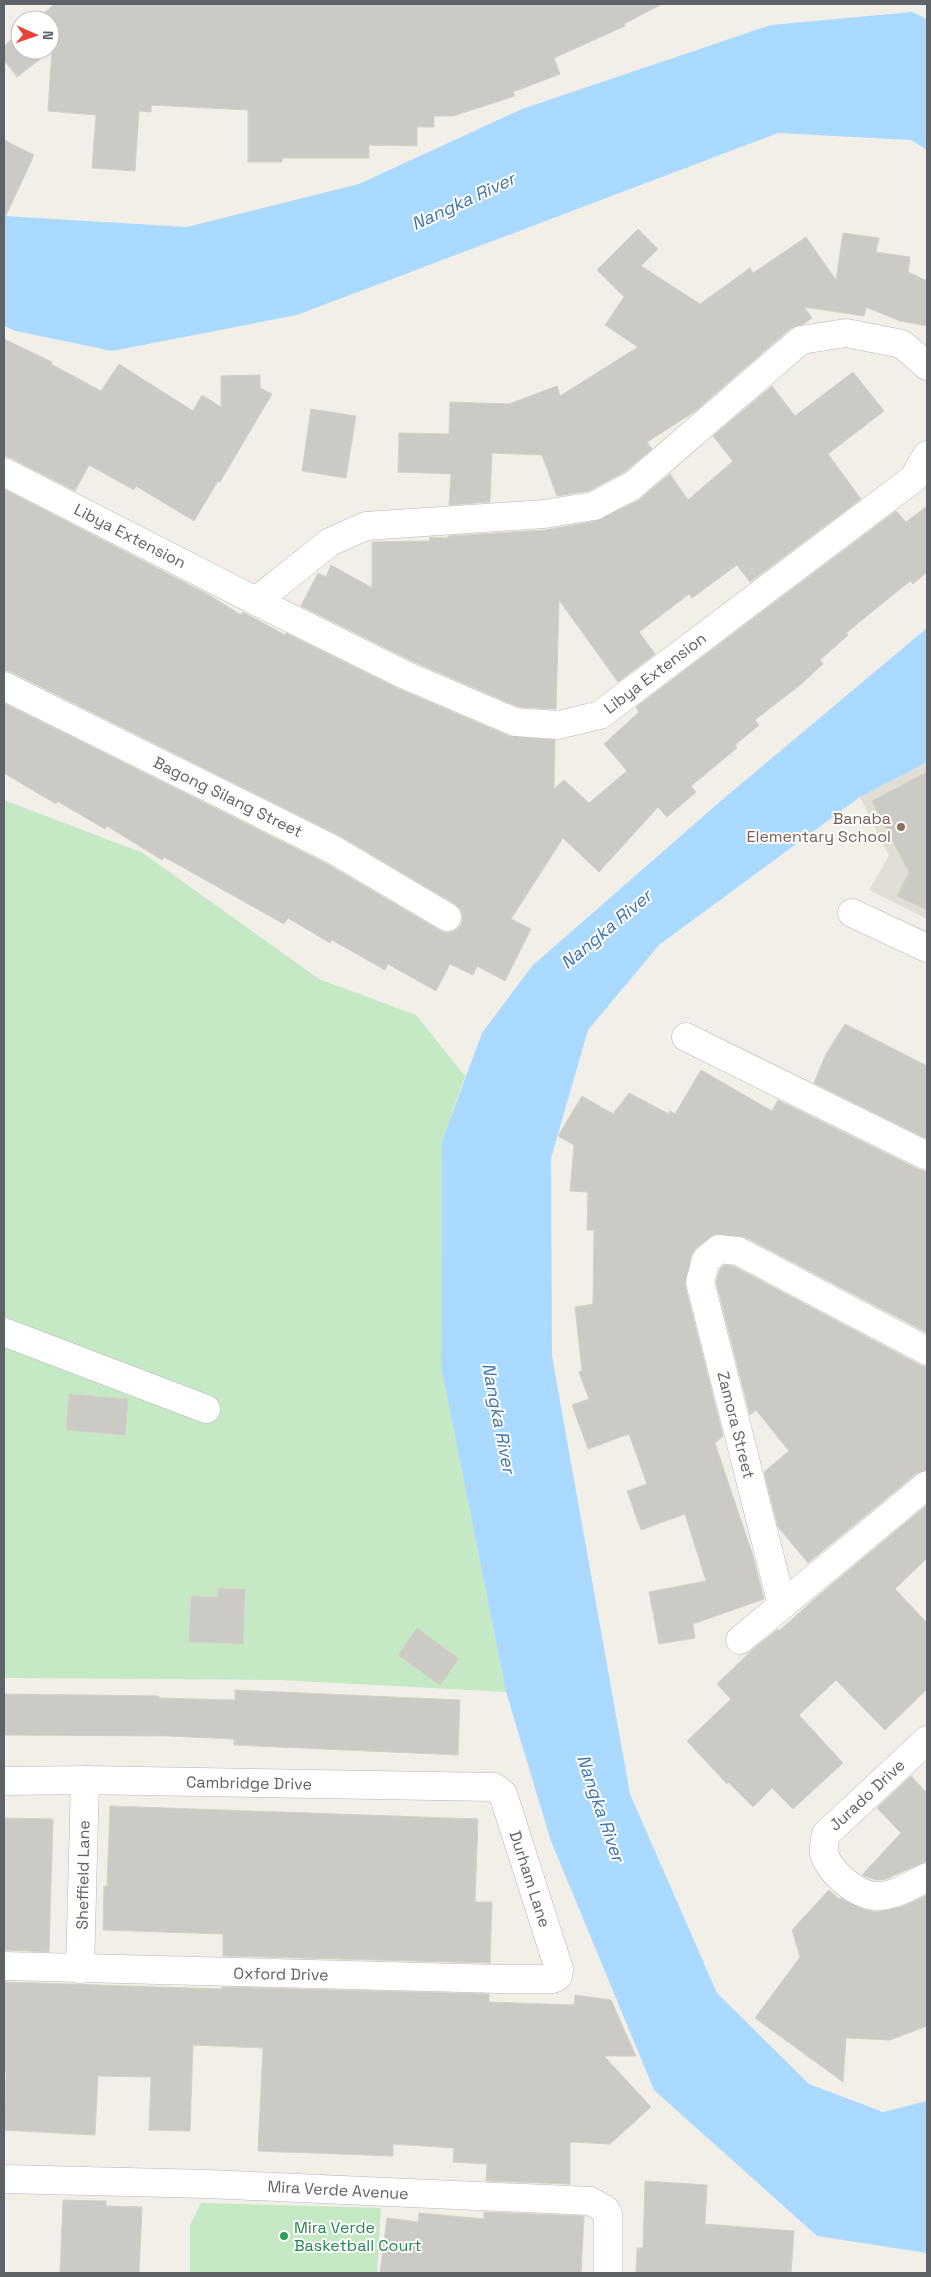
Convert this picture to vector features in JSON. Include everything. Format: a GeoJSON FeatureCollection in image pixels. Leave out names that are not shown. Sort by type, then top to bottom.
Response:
{"type":"FeatureCollection","features":[{"type":"Feature","properties":{"kind":"street"},"geometry":{"type":"LineString","coordinates":[[256,601],[330,542],[366,526],[544,514],[594,506],[632,486],[801,340],[846,333],[902,344],[927,366]]}},
{"type":"Feature","properties":{"kind":"street","name":"Libya Extension"},"geometry":{"type":"LineString","coordinates":[[4,472],[405,675],[515,722],[558,725],[600,715],[914,478],[927,455]]}},
{"type":"Feature","properties":{"kind":"street","name":"Bagong Silang Street"},"geometry":{"type":"LineString","coordinates":[[4,686],[334,850],[447,917]]}},
{"type":"Feature","properties":{"kind":"street"},"geometry":{"type":"LineString","coordinates":[[852,913],[927,948]]}},
{"type":"Feature","properties":{"kind":"street"},"geometry":{"type":"LineString","coordinates":[[686,1037],[927,1156]]}},
{"type":"Feature","properties":{"kind":"street","name":"Zamora Street"},"geometry":{"type":"LineString","coordinates":[[782,1605],[700,1282],[706,1260],[719,1249],[738,1251],[927,1351]]}},
{"type":"Feature","properties":{"kind":"street"},"geometry":{"type":"LineString","coordinates":[[4,1332],[206,1410]]}},
{"type":"Feature","properties":{"kind":"street"},"geometry":{"type":"LineString","coordinates":[[740,1640],[927,1485]]}},
{"type":"Feature","properties":{"kind":"street","name":"Jurado Drive"},"geometry":{"type":"LineString","coordinates":[[927,1740],[826,1834],[823,1851],[831,1868],[838,1874],[859,1891],[877,1896],[900,1890],[927,1876]]}},
{"type":"Feature","properties":{"kind":"street","name":"Cambridge Drive"},"geometry":{"type":"LineString","coordinates":[[4,1781],[85,1780],[494,1787]]}},
{"type":"Feature","properties":{"kind":"street","name":"Sheffield Lane"},"geometry":{"type":"LineString","coordinates":[[80,1969],[85,1780]]}},
{"type":"Feature","properties":{"kind":"street","name":"Durham Lane"},"geometry":{"type":"LineString","coordinates":[[494,1787],[503,1794],[559,1969],[558,1976]]}},
{"type":"Feature","properties":{"kind":"street","name":"Oxford Drive"},"geometry":{"type":"LineString","coordinates":[[4,1966],[500,1979],[553,1979],[558,1976]]}},
{"type":"Feature","properties":{"kind":"street","name":"Mira Verde Avenue"},"geometry":{"type":"LineString","coordinates":[[4,2179],[208,2184],[590,2201],[605,2208],[608,2214],[608,2273]]}},
{"type":"Feature","properties":{"kind":"shaded area","name":"Banaba Elementary School"},"geometry":{"type":"Polygon","coordinates":[[[927,762],[927,919],[869,890],[889,856],[860,797],[927,762]]]}},
{"type":"Feature","properties":{"kind":"green space"},"geometry":{"type":"Polygon","coordinates":[[[4,800],[143,853],[319,979],[416,1015],[465,1076],[442,1141],[441,1366],[506,1692],[280,1680],[4,1678],[4,800]]]}},
{"type":"Feature","properties":{"kind":"green space","name":"Mira Verde Basketball Court"},"geometry":{"type":"Polygon","coordinates":[[[201,2203],[381,2208],[377,2273],[190,2273],[190,2225],[201,2203]]]}},
{"type":"Feature","properties":{"kind":"water","name":"Nangka River"},"geometry":{"type":"Polygon","coordinates":[[[912,12],[927,19],[927,150],[911,140],[778,133],[297,315],[112,351],[16,331],[4,326],[4,216],[187,227],[359,184],[522,109],[771,25],[912,12]]]}},
{"type":"Feature","properties":{"kind":"water","name":"Nangka River"},"geometry":{"type":"Polygon","coordinates":[[[927,628],[927,762],[860,797],[659,945],[588,1030],[551,1158],[552,1356],[630,1794],[717,1993],[809,2084],[883,2112],[927,2101],[927,2253],[817,2236],[654,2090],[551,1841],[506,1692],[441,1366],[442,1141],[482,1033],[532,966],[723,799],[927,628]]]}},
{"type":"Feature","properties":{"kind":"building"},"geometry":{"type":"Polygon","coordinates":[[[55,4],[662,4],[624,24],[625,26],[554,58],[560,74],[513,92],[515,96],[453,116],[434,116],[434,127],[417,127],[417,146],[369,145],[369,158],[282,158],[282,162],[248,162],[248,110],[151,105],[151,112],[139,111],[135,171],[92,168],[96,115],[48,111],[51,60],[60,60],[60,10],[48,10],[55,4]]]}},
{"type":"Feature","properties":{"kind":"building"},"geometry":{"type":"Polygon","coordinates":[[[10,41],[10,60],[39,60],[17,77],[4,60],[4,46],[10,41]]]}},
{"type":"Feature","properties":{"kind":"building"},"geometry":{"type":"Polygon","coordinates":[[[4,140],[34,155],[4,220],[4,140]]]}},
{"type":"Feature","properties":{"kind":"building"},"geometry":{"type":"Polygon","coordinates":[[[638,229],[658,249],[641,266],[700,304],[750,268],[753,273],[806,237],[836,280],[843,233],[879,238],[876,252],[910,257],[908,272],[927,281],[927,326],[900,321],[866,307],[864,316],[804,307],[812,318],[804,324],[791,328],[694,412],[647,442],[652,449],[623,473],[589,491],[557,496],[542,455],[492,453],[490,502],[449,505],[451,474],[398,472],[399,433],[449,434],[450,402],[509,404],[557,386],[560,396],[638,347],[605,325],[624,297],[597,270],[638,229]]]}},
{"type":"Feature","properties":{"kind":"building"},"geometry":{"type":"Polygon","coordinates":[[[4,339],[52,362],[51,364],[101,391],[119,364],[193,411],[202,395],[221,407],[221,376],[260,375],[260,388],[272,394],[220,482],[218,481],[194,521],[136,486],[134,490],[89,465],[75,491],[4,456],[4,339]]]}},
{"type":"Feature","properties":{"kind":"building"},"geometry":{"type":"Polygon","coordinates":[[[853,372],[884,411],[828,454],[861,499],[750,582],[737,565],[692,598],[689,594],[639,632],[655,654],[618,682],[559,600],[556,709],[519,707],[412,661],[301,606],[318,573],[326,577],[331,565],[372,588],[372,542],[429,541],[430,537],[448,538],[448,536],[545,530],[596,521],[639,500],[670,474],[688,500],[733,461],[713,436],[772,386],[795,416],[853,372]]]}},
{"type":"Feature","properties":{"kind":"building"},"geometry":{"type":"Polygon","coordinates":[[[311,409],[356,416],[346,478],[302,471],[311,409]]]}},
{"type":"Feature","properties":{"kind":"building"},"geometry":{"type":"Polygon","coordinates":[[[4,489],[209,595],[241,615],[243,612],[285,635],[286,633],[399,689],[509,736],[555,740],[554,789],[564,780],[589,803],[627,771],[604,744],[639,712],[636,707],[896,511],[906,522],[927,506],[927,572],[913,584],[910,581],[846,633],[848,635],[820,660],[823,664],[800,685],[755,720],[759,725],[735,745],[737,748],[691,786],[696,792],[667,817],[658,807],[599,872],[563,838],[511,919],[531,929],[505,981],[477,966],[473,975],[450,964],[436,991],[388,964],[385,970],[332,940],[330,943],[288,918],[284,924],[164,857],[162,860],[107,826],[105,829],[57,801],[56,804],[4,773],[4,703],[327,864],[439,930],[446,933],[454,931],[461,925],[463,917],[461,910],[455,904],[342,837],[4,670],[4,489]]]}},
{"type":"Feature","properties":{"kind":"building","name":"Banaba Elementary School"},"geometry":{"type":"Polygon","coordinates":[[[927,772],[927,910],[897,896],[909,872],[872,801],[927,772]]]}},
{"type":"Feature","properties":{"kind":"building"},"geometry":{"type":"Polygon","coordinates":[[[845,1024],[927,1066],[927,1139],[814,1083],[826,1054],[845,1024]]]}},
{"type":"Feature","properties":{"kind":"building"},"geometry":{"type":"Polygon","coordinates":[[[701,1070],[772,1111],[778,1100],[927,1172],[927,1333],[745,1237],[715,1234],[696,1248],[691,1256],[685,1285],[723,1436],[715,1443],[753,1556],[764,1599],[693,1624],[695,1638],[659,1644],[649,1592],[706,1581],[685,1514],[641,1530],[627,1491],[647,1484],[629,1434],[588,1449],[572,1405],[589,1399],[579,1372],[582,1371],[575,1307],[593,1304],[594,1230],[587,1230],[588,1192],[570,1191],[574,1145],[558,1136],[582,1096],[613,1114],[629,1093],[669,1114],[670,1111],[675,1114],[701,1070]]]}},
{"type":"Feature","properties":{"kind":"building"},"geometry":{"type":"Polygon","coordinates":[[[724,1265],[733,1266],[927,1367],[927,1470],[917,1473],[808,1563],[778,1527],[764,1472],[789,1451],[756,1410],[750,1415],[716,1282],[720,1269],[724,1265]]]}},
{"type":"Feature","properties":{"kind":"building"},"geometry":{"type":"Polygon","coordinates":[[[69,1394],[128,1399],[125,1435],[66,1430],[69,1394]]]}},
{"type":"Feature","properties":{"kind":"building"},"geometry":{"type":"Polygon","coordinates":[[[927,1505],[927,1558],[895,1589],[927,1623],[927,1689],[885,1730],[836,1680],[799,1715],[843,1763],[793,1809],[772,1788],[753,1807],[728,1782],[727,1784],[687,1741],[731,1699],[717,1684],[752,1650],[778,1629],[779,1631],[927,1505]]]}},
{"type":"Feature","properties":{"kind":"building"},"geometry":{"type":"Polygon","coordinates":[[[218,1588],[245,1589],[243,1644],[189,1642],[191,1596],[218,1597],[218,1588]]]}},
{"type":"Feature","properties":{"kind":"building"},"geometry":{"type":"Polygon","coordinates":[[[417,1628],[459,1659],[440,1685],[398,1655],[417,1628]]]}},
{"type":"Feature","properties":{"kind":"building"},"geometry":{"type":"Polygon","coordinates":[[[235,1690],[460,1700],[458,1755],[234,1745],[234,1739],[168,1736],[4,1735],[4,1694],[159,1696],[159,1698],[235,1700],[235,1690]]]}},
{"type":"Feature","properties":{"kind":"building"},"geometry":{"type":"Polygon","coordinates":[[[911,1776],[927,1793],[927,1861],[886,1879],[877,1880],[862,1875],[901,1833],[877,1808],[911,1776]]]}},
{"type":"Feature","properties":{"kind":"building"},"geometry":{"type":"Polygon","coordinates":[[[110,1806],[478,1819],[475,1902],[492,1902],[490,1963],[223,1956],[223,1934],[103,1930],[104,1886],[107,1886],[110,1806]]]}},
{"type":"Feature","properties":{"kind":"building"},"geometry":{"type":"Polygon","coordinates":[[[4,1818],[53,1819],[49,1952],[4,1950],[4,1818]]]}},
{"type":"Feature","properties":{"kind":"building"},"geometry":{"type":"Polygon","coordinates":[[[829,1890],[839,1899],[876,1912],[901,1907],[927,1895],[927,2026],[890,2040],[846,2038],[843,2082],[755,2018],[800,1957],[792,1930],[829,1890]]]}},
{"type":"Feature","properties":{"kind":"building"},"geometry":{"type":"Polygon","coordinates":[[[4,1982],[222,1989],[222,1987],[489,1994],[489,2002],[574,2005],[575,1995],[611,2000],[636,2056],[604,2056],[651,2107],[610,2144],[570,2142],[570,2184],[486,2181],[487,2164],[453,2162],[454,2148],[393,2144],[393,2156],[258,2151],[263,2048],[193,2045],[190,2131],[149,2130],[151,2077],[98,2076],[95,2135],[4,2130],[6,2073],[4,2073],[4,1982]]]}},
{"type":"Feature","properties":{"kind":"building"},"geometry":{"type":"Polygon","coordinates":[[[645,2181],[707,2185],[705,2224],[794,2231],[791,2273],[636,2273],[637,2248],[643,2248],[645,2181]]]}},
{"type":"Feature","properties":{"kind":"building"},"geometry":{"type":"Polygon","coordinates":[[[63,2200],[106,2201],[106,2206],[142,2207],[139,2273],[60,2273],[63,2200]]]}},
{"type":"Feature","properties":{"kind":"building"},"geometry":{"type":"Polygon","coordinates":[[[484,2212],[584,2216],[581,2273],[380,2273],[387,2218],[418,2222],[419,2213],[484,2219],[484,2212]]]}},
{"type":"Feature","properties":{"kind":"place","name":"Banaba Elementary School"},"geometry":{"type":"Point","coordinates":[901,827]}},
{"type":"Feature","properties":{"kind":"place","name":"Mira Verde Basketball Court"},"geometry":{"type":"Point","coordinates":[284,2236]}}]}
